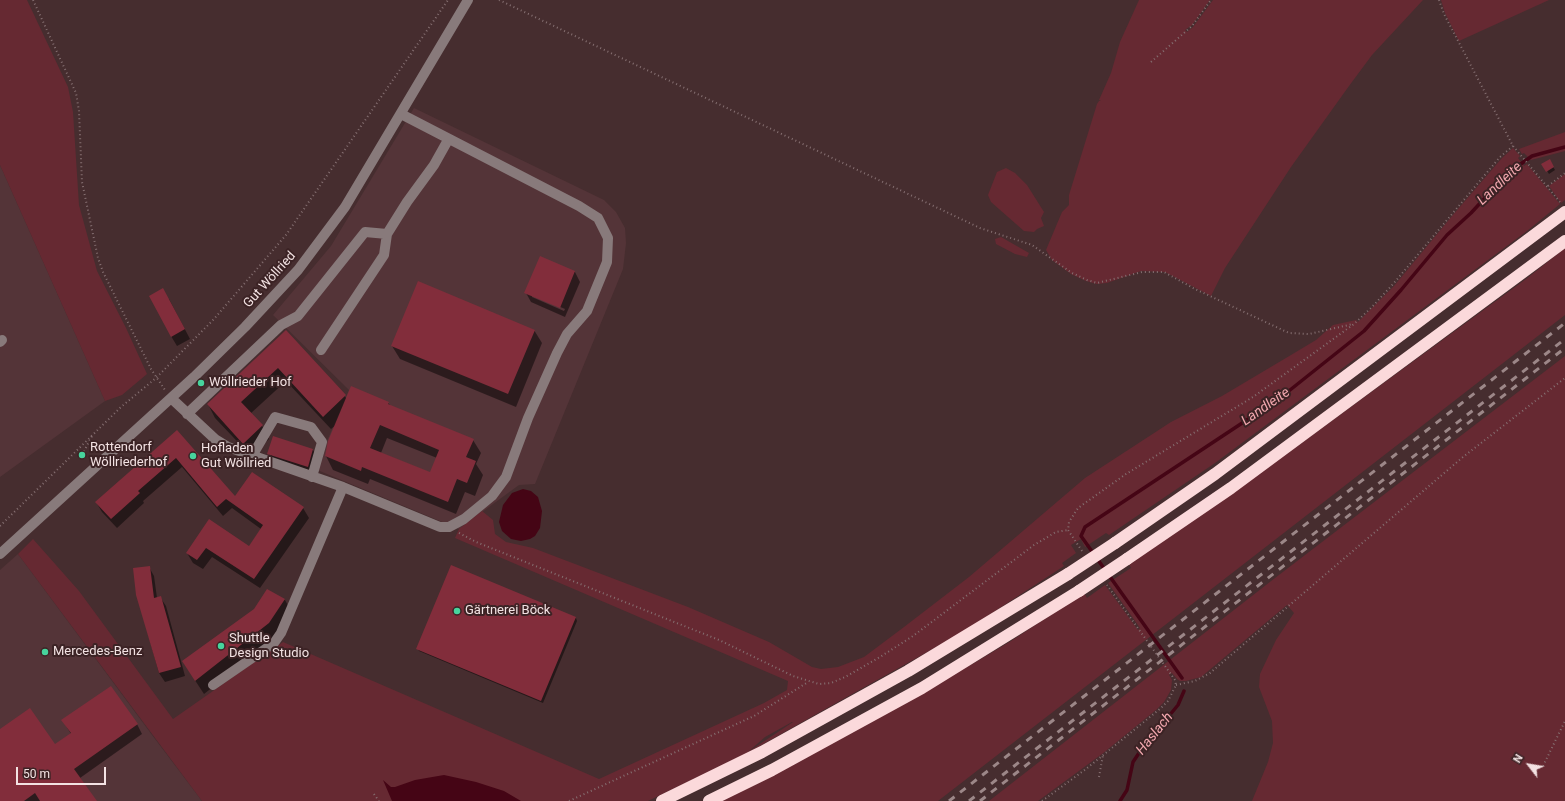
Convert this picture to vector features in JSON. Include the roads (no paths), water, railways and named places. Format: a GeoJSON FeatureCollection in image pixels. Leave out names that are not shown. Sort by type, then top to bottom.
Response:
{"type":"FeatureCollection","features":[{"type":"Feature","properties":{"kind":"highway"},"geometry":{"type":"LineString","coordinates":[[662,801],[762,752],[902,675],[1068,574],[1221,470],[1561,215]]}},
{"type":"Feature","properties":{"kind":"highway"},"geometry":{"type":"LineString","coordinates":[[709,801],[772,770],[922,688],[1127,559],[1231,488],[1563,242]]}},
{"type":"Feature","properties":{"kind":"street","name":"Gut Wöllried"},"geometry":{"type":"LineString","coordinates":[[0,554],[171,398],[245,327],[298,270],[346,207],[468,0]]}},
{"type":"Feature","properties":{"kind":"street"},"geometry":{"type":"LineString","coordinates":[[171,398],[215,439],[228,447],[343,487],[440,527],[449,527],[480,507],[492,496],[506,477],[528,418],[557,353],[567,334],[587,311],[607,262],[608,238],[598,218],[579,206],[448,140],[401,114]]}},
{"type":"Feature","properties":{"kind":"street"},"geometry":{"type":"LineString","coordinates":[[321,350],[384,255],[387,234],[407,202],[434,165],[448,140]]}},
{"type":"Feature","properties":{"kind":"street"},"geometry":{"type":"LineString","coordinates":[[187,414],[281,325],[298,316],[365,232],[387,234]]}},
{"type":"Feature","properties":{"kind":"street"},"geometry":{"type":"LineString","coordinates":[[252,456],[275,417],[311,427],[322,442],[312,476]]}},
{"type":"Feature","properties":{"kind":"street"},"geometry":{"type":"LineString","coordinates":[[212,685],[274,643],[281,633],[343,487]]}},
{"type":"Feature","properties":{"kind":"waterway","name":"Landleite"},"geometry":{"type":"LineString","coordinates":[[1182,678],[1081,536],[1085,527],[1280,398],[1364,331],[1447,235],[1471,213],[1508,173],[1532,156],[1565,147]]}},
{"type":"Feature","properties":{"kind":"waterway","name":"Haslach"},"geometry":{"type":"LineString","coordinates":[[1120,801],[1127,790],[1133,762],[1178,705],[1184,691]]}},
{"type":"Feature","properties":{"kind":"railway"},"geometry":{"type":"LineString","coordinates":[[949,801],[1565,323]]}},
{"type":"Feature","properties":{"kind":"railway"},"geometry":{"type":"LineString","coordinates":[[969,801],[1565,339]]}},
{"type":"Feature","properties":{"kind":"railway"},"geometry":{"type":"LineString","coordinates":[[980,801],[1565,348]]}},
{"type":"Feature","properties":{"kind":"place","name":"Wöllrieder Hof"},"geometry":{"type":"Point","coordinates":[201,383]}},
{"type":"Feature","properties":{"kind":"place","name":"Rottendorf Wöllriederhof"},"geometry":{"type":"Point","coordinates":[82,455]}},
{"type":"Feature","properties":{"kind":"place","name":"Hofladen Gut Wöllried"},"geometry":{"type":"Point","coordinates":[193,456]}},
{"type":"Feature","properties":{"kind":"place","name":"Gärtnerei Böck"},"geometry":{"type":"Point","coordinates":[457,611]}},
{"type":"Feature","properties":{"kind":"place","name":"Shuttle Design Studio"},"geometry":{"type":"Point","coordinates":[221,646]}},
{"type":"Feature","properties":{"kind":"place","name":"Mercedes-Benz"},"geometry":{"type":"Point","coordinates":[45,652]}}]}
